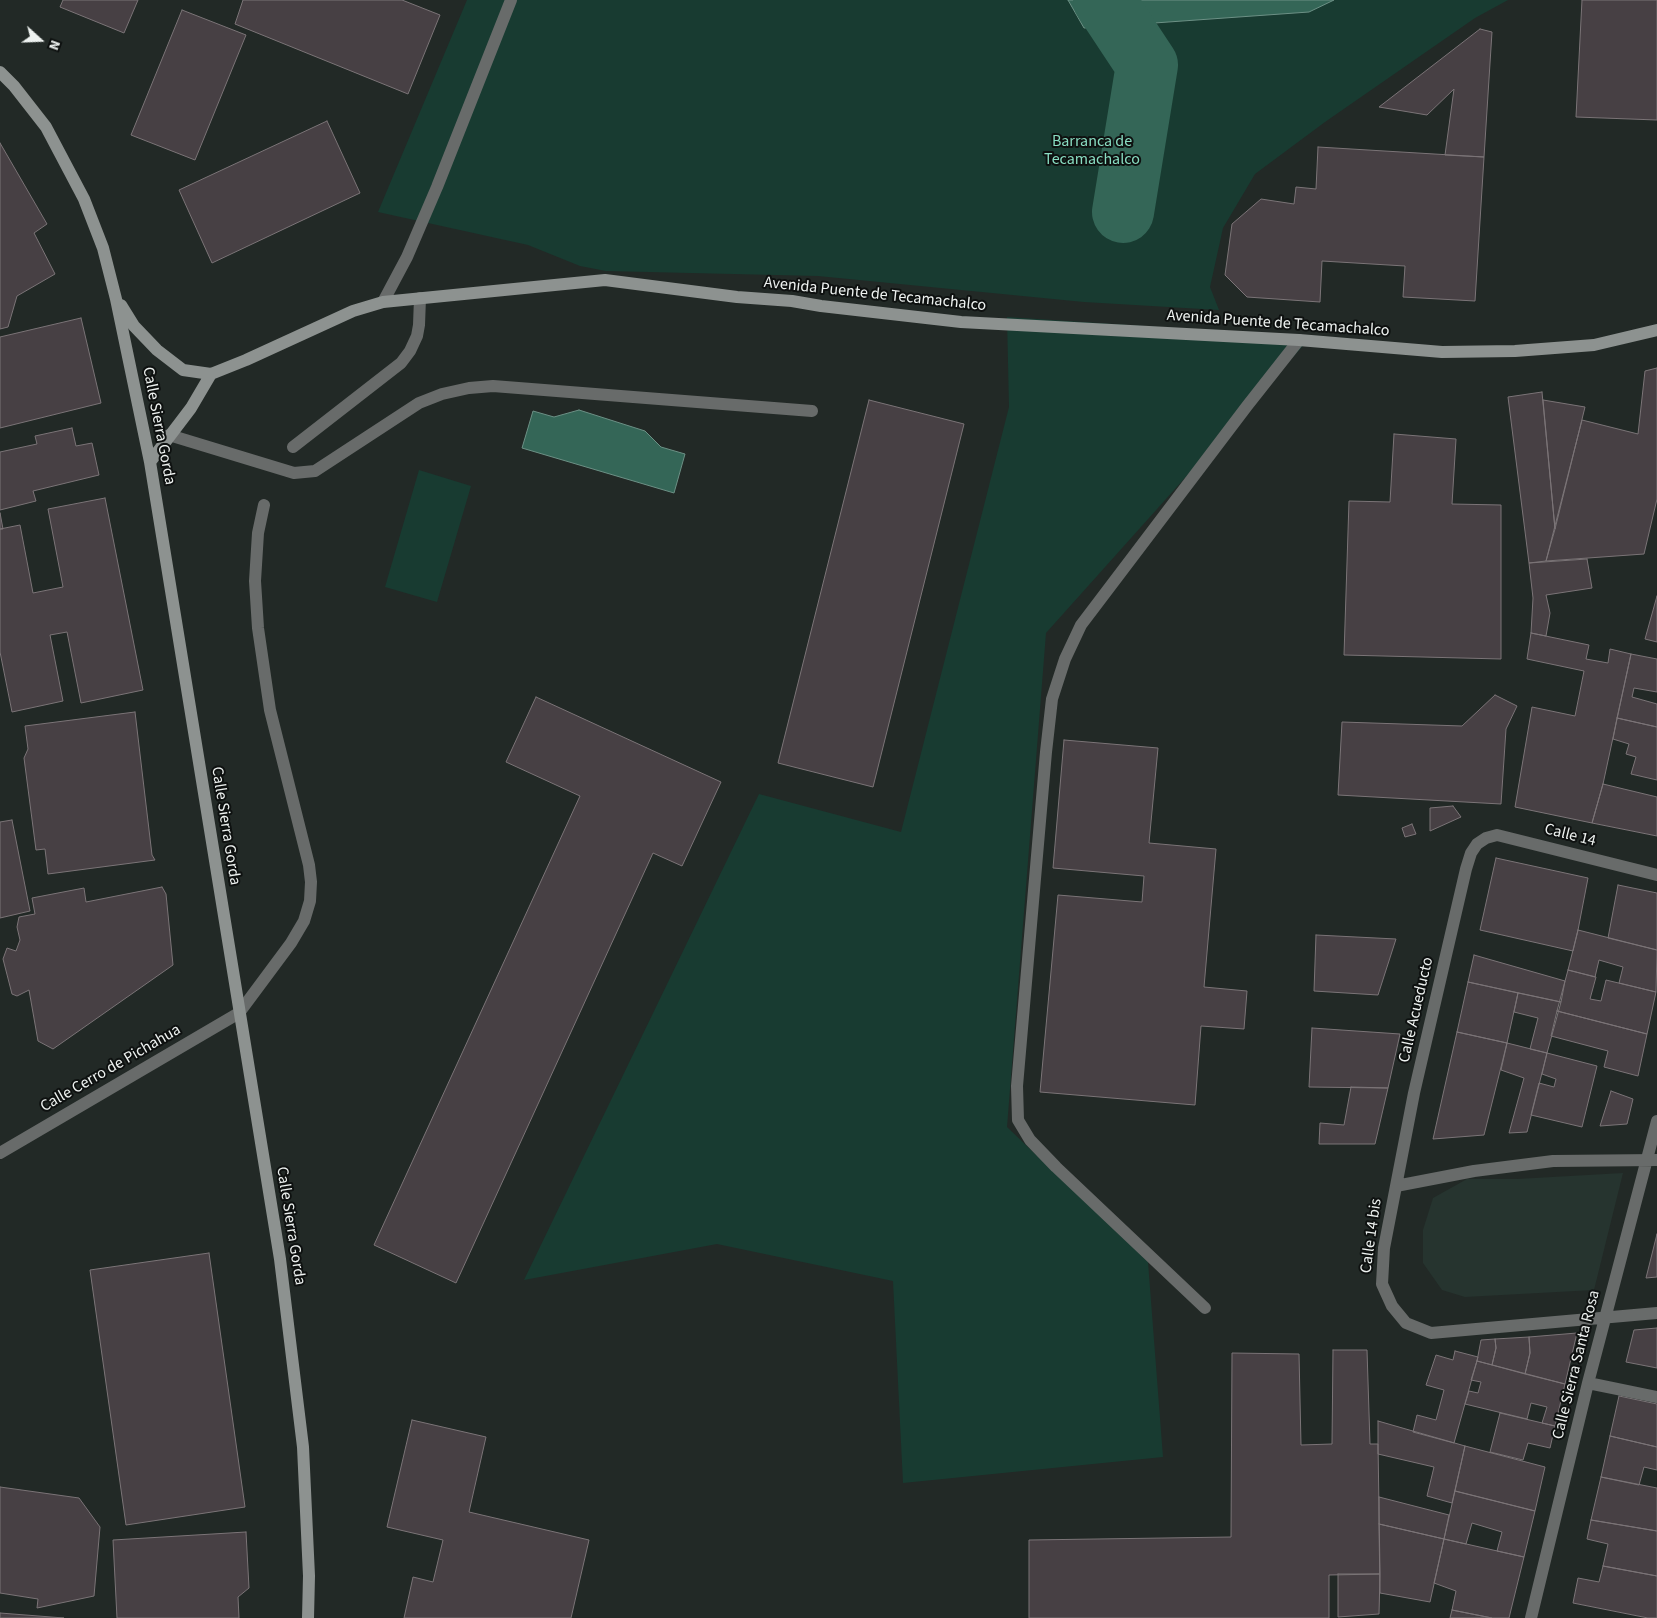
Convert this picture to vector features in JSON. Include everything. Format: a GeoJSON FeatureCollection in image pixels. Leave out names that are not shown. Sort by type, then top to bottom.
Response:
{"type":"FeatureCollection","features":[{"type":"Feature","properties":{"kind":"main road","name":"Calle Sierra Gorda"},"geometry":{"type":"LineString","coordinates":[[0,72],[14,86],[46,126],[84,199],[103,248],[116,299],[150,462],[280,1258],[303,1447],[309,1576],[308,1618]]}},
{"type":"Feature","properties":{"kind":"main road","name":"Avenida Puente de Tecamachalco"},"geometry":{"type":"LineString","coordinates":[[211,374],[353,311],[383,302],[605,280],[737,297],[792,300],[821,306],[961,322],[1299,340],[1442,352],[1515,351],[1594,346],[1657,330]]}},
{"type":"Feature","properties":{"kind":"main road"},"geometry":{"type":"LineString","coordinates":[[116,299],[134,326],[157,350],[183,370],[211,374],[191,408],[150,462]]}},
{"type":"Feature","properties":{"kind":"street"},"geometry":{"type":"LineString","coordinates":[[383,302],[407,257],[437,187],[511,0]]}},
{"type":"Feature","properties":{"kind":"street"},"geometry":{"type":"LineString","coordinates":[[293,447],[401,362],[417,336],[420,298]]}},
{"type":"Feature","properties":{"kind":"street"},"geometry":{"type":"LineString","coordinates":[[1205,1308],[1030,1140],[1018,1120],[1017,1086],[1046,752],[1052,699],[1065,659],[1081,624],[1299,340]]}},
{"type":"Feature","properties":{"kind":"street"},"geometry":{"type":"LineString","coordinates":[[169,435],[294,473],[315,471],[419,403],[442,394],[468,388],[493,386],[812,411]]}},
{"type":"Feature","properties":{"kind":"street"},"geometry":{"type":"LineString","coordinates":[[239,1013],[291,943],[304,921],[310,901],[311,882],[309,865],[270,710],[258,628],[254,581],[258,533],[264,505]]}},
{"type":"Feature","properties":{"kind":"street","name":"Calle 14"},"geometry":{"type":"LineString","coordinates":[[1477,844],[1486,838],[1497,835],[1657,875]]}},
{"type":"Feature","properties":{"kind":"street","name":"Calle Acueducto"},"geometry":{"type":"LineString","coordinates":[[1396,1186],[1414,1093],[1466,869],[1471,853],[1477,844]]}},
{"type":"Feature","properties":{"kind":"street","name":"Calle Cerro de Pichahua"},"geometry":{"type":"LineString","coordinates":[[0,1152],[239,1013]]}},
{"type":"Feature","properties":{"kind":"street","name":"Calle Sierra Santa Rosa"},"geometry":{"type":"LineString","coordinates":[[1531,1618],[1588,1383],[1652,1161],[1657,1121]]}},
{"type":"Feature","properties":{"kind":"street","name":"Calle 14 bis"},"geometry":{"type":"LineString","coordinates":[[1652,1161],[1553,1161],[1474,1171],[1396,1186],[1384,1248],[1382,1284],[1392,1306],[1406,1323],[1431,1332],[1657,1312]]}},
{"type":"Feature","properties":{"kind":"street"},"geometry":{"type":"LineString","coordinates":[[1588,1383],[1657,1397]]}},
{"type":"Feature","properties":{"kind":"shaded area"},"geometry":{"type":"Polygon","coordinates":[[[1068,0],[1334,0],[1309,12],[1084,28],[1068,0]]]}},
{"type":"Feature","properties":{"kind":"shaded area"},"geometry":{"type":"Polygon","coordinates":[[[579,410],[645,431],[661,447],[685,454],[674,493],[522,448],[533,411],[554,417],[579,410]]]}},
{"type":"Feature","properties":{"kind":"shaded area"},"geometry":{"type":"Polygon","coordinates":[[[1623,1173],[1594,1290],[1465,1297],[1442,1290],[1423,1263],[1423,1230],[1433,1198],[1467,1179],[1517,1179],[1623,1173]]]}},
{"type":"Feature","properties":{"kind":"green space","name":"Barranca de Tecamachalco"},"geometry":{"type":"Polygon","coordinates":[[[467,0],[1508,0],[1475,18],[1325,122],[1255,174],[1223,228],[1210,287],[1219,310],[1084,302],[818,276],[606,271],[580,266],[528,245],[378,212],[467,0]]]}},
{"type":"Feature","properties":{"kind":"green space"},"geometry":{"type":"Polygon","coordinates":[[[1007,317],[1311,337],[1046,633],[1007,1127],[1148,1262],[1163,1457],[903,1483],[893,1281],[717,1244],[524,1280],[759,794],[901,832],[1009,407],[1007,317]]]}},
{"type":"Feature","properties":{"kind":"green space"},"geometry":{"type":"Polygon","coordinates":[[[419,470],[471,486],[437,602],[385,587],[419,470]]]}},
{"type":"Feature","properties":{"kind":"building"},"geometry":{"type":"Polygon","coordinates":[[[63,0],[138,0],[124,33],[60,7],[63,0]]]}},
{"type":"Feature","properties":{"kind":"building"},"geometry":{"type":"Polygon","coordinates":[[[243,0],[402,0],[440,15],[408,94],[235,24],[243,0]]]}},
{"type":"Feature","properties":{"kind":"building"},"geometry":{"type":"Polygon","coordinates":[[[1582,0],[1657,0],[1657,120],[1576,117],[1582,0]]]}},
{"type":"Feature","properties":{"kind":"building"},"geometry":{"type":"Polygon","coordinates":[[[182,10],[246,35],[195,160],[131,135],[182,10]]]}},
{"type":"Feature","properties":{"kind":"building"},"geometry":{"type":"Polygon","coordinates":[[[1480,29],[1492,32],[1484,157],[1445,155],[1454,89],[1427,115],[1379,107],[1480,29]]]}},
{"type":"Feature","properties":{"kind":"building"},"geometry":{"type":"Polygon","coordinates":[[[327,121],[360,193],[212,263],[179,190],[327,121]]]}},
{"type":"Feature","properties":{"kind":"building"},"geometry":{"type":"Polygon","coordinates":[[[0,143],[47,224],[34,233],[55,274],[17,296],[8,327],[0,329],[0,143]]]}},
{"type":"Feature","properties":{"kind":"building"},"geometry":{"type":"Polygon","coordinates":[[[1318,147],[1484,157],[1475,301],[1403,297],[1405,266],[1322,261],[1320,302],[1247,297],[1225,275],[1232,224],[1261,199],[1294,204],[1296,187],[1316,189],[1318,147]]]}},
{"type":"Feature","properties":{"kind":"building"},"geometry":{"type":"Polygon","coordinates":[[[81,318],[101,403],[0,428],[0,337],[81,318]]]}},
{"type":"Feature","properties":{"kind":"building"},"geometry":{"type":"Polygon","coordinates":[[[1657,368],[1657,499],[1644,554],[1546,561],[1582,420],[1638,434],[1645,371],[1657,368]]]}},
{"type":"Feature","properties":{"kind":"building"},"geometry":{"type":"Polygon","coordinates":[[[1542,392],[1555,529],[1546,561],[1529,563],[1508,397],[1542,392]]]}},
{"type":"Feature","properties":{"kind":"building"},"geometry":{"type":"Polygon","coordinates":[[[869,400],[964,424],[873,787],[778,763],[869,400]]]}},
{"type":"Feature","properties":{"kind":"building"},"geometry":{"type":"Polygon","coordinates":[[[1543,400],[1585,407],[1555,529],[1543,400]]]}},
{"type":"Feature","properties":{"kind":"building"},"geometry":{"type":"Polygon","coordinates":[[[72,428],[76,446],[92,443],[99,475],[33,491],[36,501],[0,510],[0,452],[37,444],[35,436],[72,428]]]}},
{"type":"Feature","properties":{"kind":"building"},"geometry":{"type":"Polygon","coordinates":[[[1394,434],[1456,439],[1452,504],[1501,505],[1501,659],[1344,655],[1349,501],[1390,502],[1394,434]]]}},
{"type":"Feature","properties":{"kind":"building"},"geometry":{"type":"Polygon","coordinates":[[[105,498],[143,690],[81,703],[67,632],[50,635],[63,701],[12,712],[0,652],[0,529],[20,525],[33,593],[63,587],[48,509],[105,498]]]}},
{"type":"Feature","properties":{"kind":"building"},"geometry":{"type":"Polygon","coordinates":[[[0,513],[3,529],[0,529],[0,513]]]}},
{"type":"Feature","properties":{"kind":"building"},"geometry":{"type":"Polygon","coordinates":[[[1587,559],[1592,588],[1546,595],[1550,613],[1546,636],[1531,633],[1533,598],[1529,563],[1587,559]]]}},
{"type":"Feature","properties":{"kind":"building"},"geometry":{"type":"Polygon","coordinates":[[[1657,596],[1657,642],[1645,639],[1657,596]]]}},
{"type":"Feature","properties":{"kind":"building"},"geometry":{"type":"Polygon","coordinates":[[[1531,633],[1589,645],[1586,659],[1608,663],[1610,649],[1631,654],[1603,784],[1592,823],[1515,807],[1532,707],[1575,716],[1584,671],[1527,659],[1531,633]]]}},
{"type":"Feature","properties":{"kind":"building"},"geometry":{"type":"Polygon","coordinates":[[[1631,654],[1657,659],[1657,692],[1634,688],[1632,697],[1657,704],[1657,727],[1617,718],[1631,654]]]}},
{"type":"Feature","properties":{"kind":"building"},"geometry":{"type":"Polygon","coordinates":[[[1495,695],[1517,706],[1506,729],[1501,804],[1338,795],[1342,722],[1462,726],[1495,695]]]}},
{"type":"Feature","properties":{"kind":"building"},"geometry":{"type":"Polygon","coordinates":[[[536,697],[721,782],[682,866],[653,853],[456,1283],[374,1245],[580,796],[506,762],[536,697]]]}},
{"type":"Feature","properties":{"kind":"building"},"geometry":{"type":"Polygon","coordinates":[[[135,712],[152,855],[155,860],[48,874],[45,849],[36,850],[24,758],[28,749],[25,726],[135,712]]]}},
{"type":"Feature","properties":{"kind":"building"},"geometry":{"type":"Polygon","coordinates":[[[1617,718],[1657,727],[1657,780],[1631,774],[1636,757],[1626,754],[1629,744],[1613,739],[1617,718]]]}},
{"type":"Feature","properties":{"kind":"building"},"geometry":{"type":"Polygon","coordinates":[[[1064,740],[1158,748],[1149,843],[1216,849],[1204,987],[1247,991],[1244,1029],[1201,1026],[1195,1105],[1040,1092],[1058,895],[1142,902],[1144,876],[1053,868],[1064,740]]]}},
{"type":"Feature","properties":{"kind":"building"},"geometry":{"type":"Polygon","coordinates":[[[1603,784],[1657,797],[1657,836],[1592,823],[1603,784]]]}},
{"type":"Feature","properties":{"kind":"building"},"geometry":{"type":"Polygon","coordinates":[[[1453,806],[1461,817],[1430,831],[1430,808],[1453,806]]]}},
{"type":"Feature","properties":{"kind":"building"},"geometry":{"type":"Polygon","coordinates":[[[12,820],[30,911],[0,918],[0,822],[12,820]]]}},
{"type":"Feature","properties":{"kind":"building"},"geometry":{"type":"Polygon","coordinates":[[[1412,824],[1416,834],[1405,837],[1402,828],[1412,824]]]}},
{"type":"Feature","properties":{"kind":"building"},"geometry":{"type":"Polygon","coordinates":[[[1496,858],[1588,878],[1573,951],[1480,930],[1496,858]]]}},
{"type":"Feature","properties":{"kind":"building"},"geometry":{"type":"Polygon","coordinates":[[[1618,885],[1657,893],[1657,950],[1608,938],[1618,885]]]}},
{"type":"Feature","properties":{"kind":"building"},"geometry":{"type":"Polygon","coordinates":[[[162,887],[166,894],[173,965],[53,1049],[38,1041],[29,990],[17,996],[12,994],[3,959],[7,948],[16,951],[20,940],[17,927],[19,917],[35,914],[32,898],[84,888],[86,902],[162,887]]]}},
{"type":"Feature","properties":{"kind":"building"},"geometry":{"type":"Polygon","coordinates":[[[1578,930],[1657,950],[1656,992],[1619,983],[1623,967],[1599,960],[1595,977],[1568,970],[1578,930]]]}},
{"type":"Feature","properties":{"kind":"building"},"geometry":{"type":"Polygon","coordinates":[[[1316,935],[1396,939],[1378,995],[1314,991],[1316,935]]]}},
{"type":"Feature","properties":{"kind":"building"},"geometry":{"type":"Polygon","coordinates":[[[1474,955],[1565,981],[1561,1002],[1468,982],[1474,955]]]}},
{"type":"Feature","properties":{"kind":"building"},"geometry":{"type":"Polygon","coordinates":[[[1568,970],[1596,977],[1590,999],[1601,1001],[1606,980],[1656,992],[1647,1034],[1557,1011],[1568,970]]]}},
{"type":"Feature","properties":{"kind":"building"},"geometry":{"type":"Polygon","coordinates":[[[1468,982],[1518,993],[1507,1043],[1457,1032],[1468,982]]]}},
{"type":"Feature","properties":{"kind":"building"},"geometry":{"type":"Polygon","coordinates":[[[1518,993],[1561,1002],[1547,1053],[1530,1049],[1538,1018],[1514,1012],[1518,993]]]}},
{"type":"Feature","properties":{"kind":"building"},"geometry":{"type":"Polygon","coordinates":[[[1557,1011],[1647,1034],[1638,1076],[1604,1067],[1608,1051],[1551,1036],[1557,1011]]]}},
{"type":"Feature","properties":{"kind":"building"},"geometry":{"type":"Polygon","coordinates":[[[1312,1028],[1400,1034],[1388,1088],[1309,1087],[1312,1028]]]}},
{"type":"Feature","properties":{"kind":"building"},"geometry":{"type":"Polygon","coordinates":[[[1457,1032],[1507,1043],[1484,1135],[1433,1139],[1457,1032]]]}},
{"type":"Feature","properties":{"kind":"building"},"geometry":{"type":"Polygon","coordinates":[[[1507,1043],[1547,1053],[1527,1132],[1509,1133],[1524,1078],[1501,1070],[1507,1043]]]}},
{"type":"Feature","properties":{"kind":"building"},"geometry":{"type":"Polygon","coordinates":[[[1547,1053],[1597,1066],[1582,1127],[1531,1115],[1539,1083],[1554,1087],[1556,1079],[1542,1074],[1547,1053]]]}},
{"type":"Feature","properties":{"kind":"building"},"geometry":{"type":"Polygon","coordinates":[[[1351,1087],[1388,1088],[1375,1144],[1319,1144],[1320,1123],[1344,1125],[1351,1087]]]}},
{"type":"Feature","properties":{"kind":"building"},"geometry":{"type":"Polygon","coordinates":[[[1611,1091],[1633,1099],[1627,1124],[1600,1126],[1611,1091]]]}},
{"type":"Feature","properties":{"kind":"building"},"geometry":{"type":"Polygon","coordinates":[[[1657,1234],[1657,1277],[1646,1278],[1657,1234]]]}},
{"type":"Feature","properties":{"kind":"building"},"geometry":{"type":"Polygon","coordinates":[[[209,1253],[245,1507],[126,1525],[90,1270],[209,1253]]]}},
{"type":"Feature","properties":{"kind":"building"},"geometry":{"type":"Polygon","coordinates":[[[1657,1328],[1657,1368],[1626,1362],[1634,1330],[1657,1328]]]}},
{"type":"Feature","properties":{"kind":"building"},"geometry":{"type":"Polygon","coordinates":[[[1577,1333],[1565,1384],[1525,1374],[1530,1353],[1529,1337],[1577,1333]]]}},
{"type":"Feature","properties":{"kind":"building"},"geometry":{"type":"Polygon","coordinates":[[[1529,1337],[1530,1353],[1525,1374],[1492,1365],[1496,1348],[1495,1339],[1529,1337]]]}},
{"type":"Feature","properties":{"kind":"building"},"geometry":{"type":"Polygon","coordinates":[[[1495,1339],[1496,1348],[1492,1365],[1477,1361],[1481,1340],[1495,1339]]]}},
{"type":"Feature","properties":{"kind":"building"},"geometry":{"type":"Polygon","coordinates":[[[1333,1350],[1367,1350],[1370,1444],[1378,1444],[1380,1574],[1329,1575],[1329,1618],[1029,1618],[1029,1540],[1231,1537],[1232,1353],[1299,1354],[1301,1445],[1332,1444],[1333,1350]]]}},
{"type":"Feature","properties":{"kind":"building"},"geometry":{"type":"Polygon","coordinates":[[[1455,1351],[1478,1357],[1454,1443],[1413,1432],[1417,1415],[1436,1420],[1444,1390],[1426,1385],[1436,1355],[1453,1360],[1455,1351]]]}},
{"type":"Feature","properties":{"kind":"building"},"geometry":{"type":"Polygon","coordinates":[[[1477,1361],[1565,1384],[1555,1426],[1542,1423],[1547,1407],[1531,1403],[1527,1419],[1465,1404],[1469,1391],[1478,1393],[1481,1382],[1471,1380],[1477,1361]]]}},
{"type":"Feature","properties":{"kind":"building"},"geometry":{"type":"Polygon","coordinates":[[[1619,1396],[1657,1404],[1657,1447],[1610,1436],[1619,1396]]]}},
{"type":"Feature","properties":{"kind":"building"},"geometry":{"type":"Polygon","coordinates":[[[1500,1413],[1555,1426],[1550,1448],[1528,1443],[1523,1460],[1490,1452],[1500,1413]]]}},
{"type":"Feature","properties":{"kind":"building"},"geometry":{"type":"Polygon","coordinates":[[[412,1420],[486,1437],[469,1512],[589,1540],[571,1618],[404,1618],[413,1577],[433,1582],[443,1540],[387,1527],[412,1420]]]}},
{"type":"Feature","properties":{"kind":"building"},"geometry":{"type":"Polygon","coordinates":[[[1378,1421],[1465,1446],[1452,1503],[1427,1496],[1434,1467],[1378,1454],[1378,1421]]]}},
{"type":"Feature","properties":{"kind":"building"},"geometry":{"type":"Polygon","coordinates":[[[1610,1436],[1657,1447],[1657,1470],[1644,1467],[1639,1485],[1601,1477],[1610,1436]]]}},
{"type":"Feature","properties":{"kind":"building"},"geometry":{"type":"Polygon","coordinates":[[[1465,1446],[1545,1467],[1535,1511],[1455,1491],[1465,1446]]]}},
{"type":"Feature","properties":{"kind":"building"},"geometry":{"type":"Polygon","coordinates":[[[1601,1477],[1657,1488],[1657,1531],[1591,1520],[1601,1477]]]}},
{"type":"Feature","properties":{"kind":"building"},"geometry":{"type":"Polygon","coordinates":[[[0,1487],[79,1498],[100,1527],[94,1596],[37,1608],[38,1599],[0,1593],[0,1487]]]}},
{"type":"Feature","properties":{"kind":"building"},"geometry":{"type":"Polygon","coordinates":[[[1455,1491],[1535,1511],[1524,1557],[1497,1551],[1502,1532],[1472,1523],[1466,1544],[1444,1539],[1455,1491]]]}},
{"type":"Feature","properties":{"kind":"building"},"geometry":{"type":"Polygon","coordinates":[[[1379,1497],[1449,1515],[1444,1539],[1379,1524],[1379,1497]]]}},
{"type":"Feature","properties":{"kind":"building"},"geometry":{"type":"Polygon","coordinates":[[[1591,1520],[1657,1531],[1657,1576],[1603,1566],[1608,1544],[1587,1539],[1591,1520]]]}},
{"type":"Feature","properties":{"kind":"building"},"geometry":{"type":"Polygon","coordinates":[[[1379,1524],[1444,1539],[1430,1602],[1380,1593],[1379,1524]]]}},
{"type":"Feature","properties":{"kind":"building"},"geometry":{"type":"Polygon","coordinates":[[[246,1532],[249,1588],[238,1597],[239,1618],[117,1618],[113,1540],[246,1532]]]}},
{"type":"Feature","properties":{"kind":"building"},"geometry":{"type":"Polygon","coordinates":[[[1444,1539],[1524,1557],[1509,1618],[1492,1618],[1452,1610],[1456,1591],[1434,1583],[1444,1539]]]}},
{"type":"Feature","properties":{"kind":"building"},"geometry":{"type":"Polygon","coordinates":[[[1603,1566],[1657,1576],[1657,1618],[1648,1618],[1573,1603],[1578,1578],[1599,1582],[1603,1566]]]}},
{"type":"Feature","properties":{"kind":"building"},"geometry":{"type":"Polygon","coordinates":[[[1338,1574],[1380,1574],[1379,1614],[1338,1617],[1338,1574]]]}},
{"type":"Feature","properties":{"kind":"building"},"geometry":{"type":"Polygon","coordinates":[[[1452,1610],[1492,1618],[1450,1618],[1452,1610]]]}},
{"type":"Feature","properties":{"kind":"building"},"geometry":{"type":"Polygon","coordinates":[[[0,1613],[64,1618],[0,1618],[0,1613]]]}},
{"type":"Feature","properties":{"kind":"waterway"},"geometry":{"type":"LineString","coordinates":[[1104,0],[1147,65],[1123,212]]}}]}
